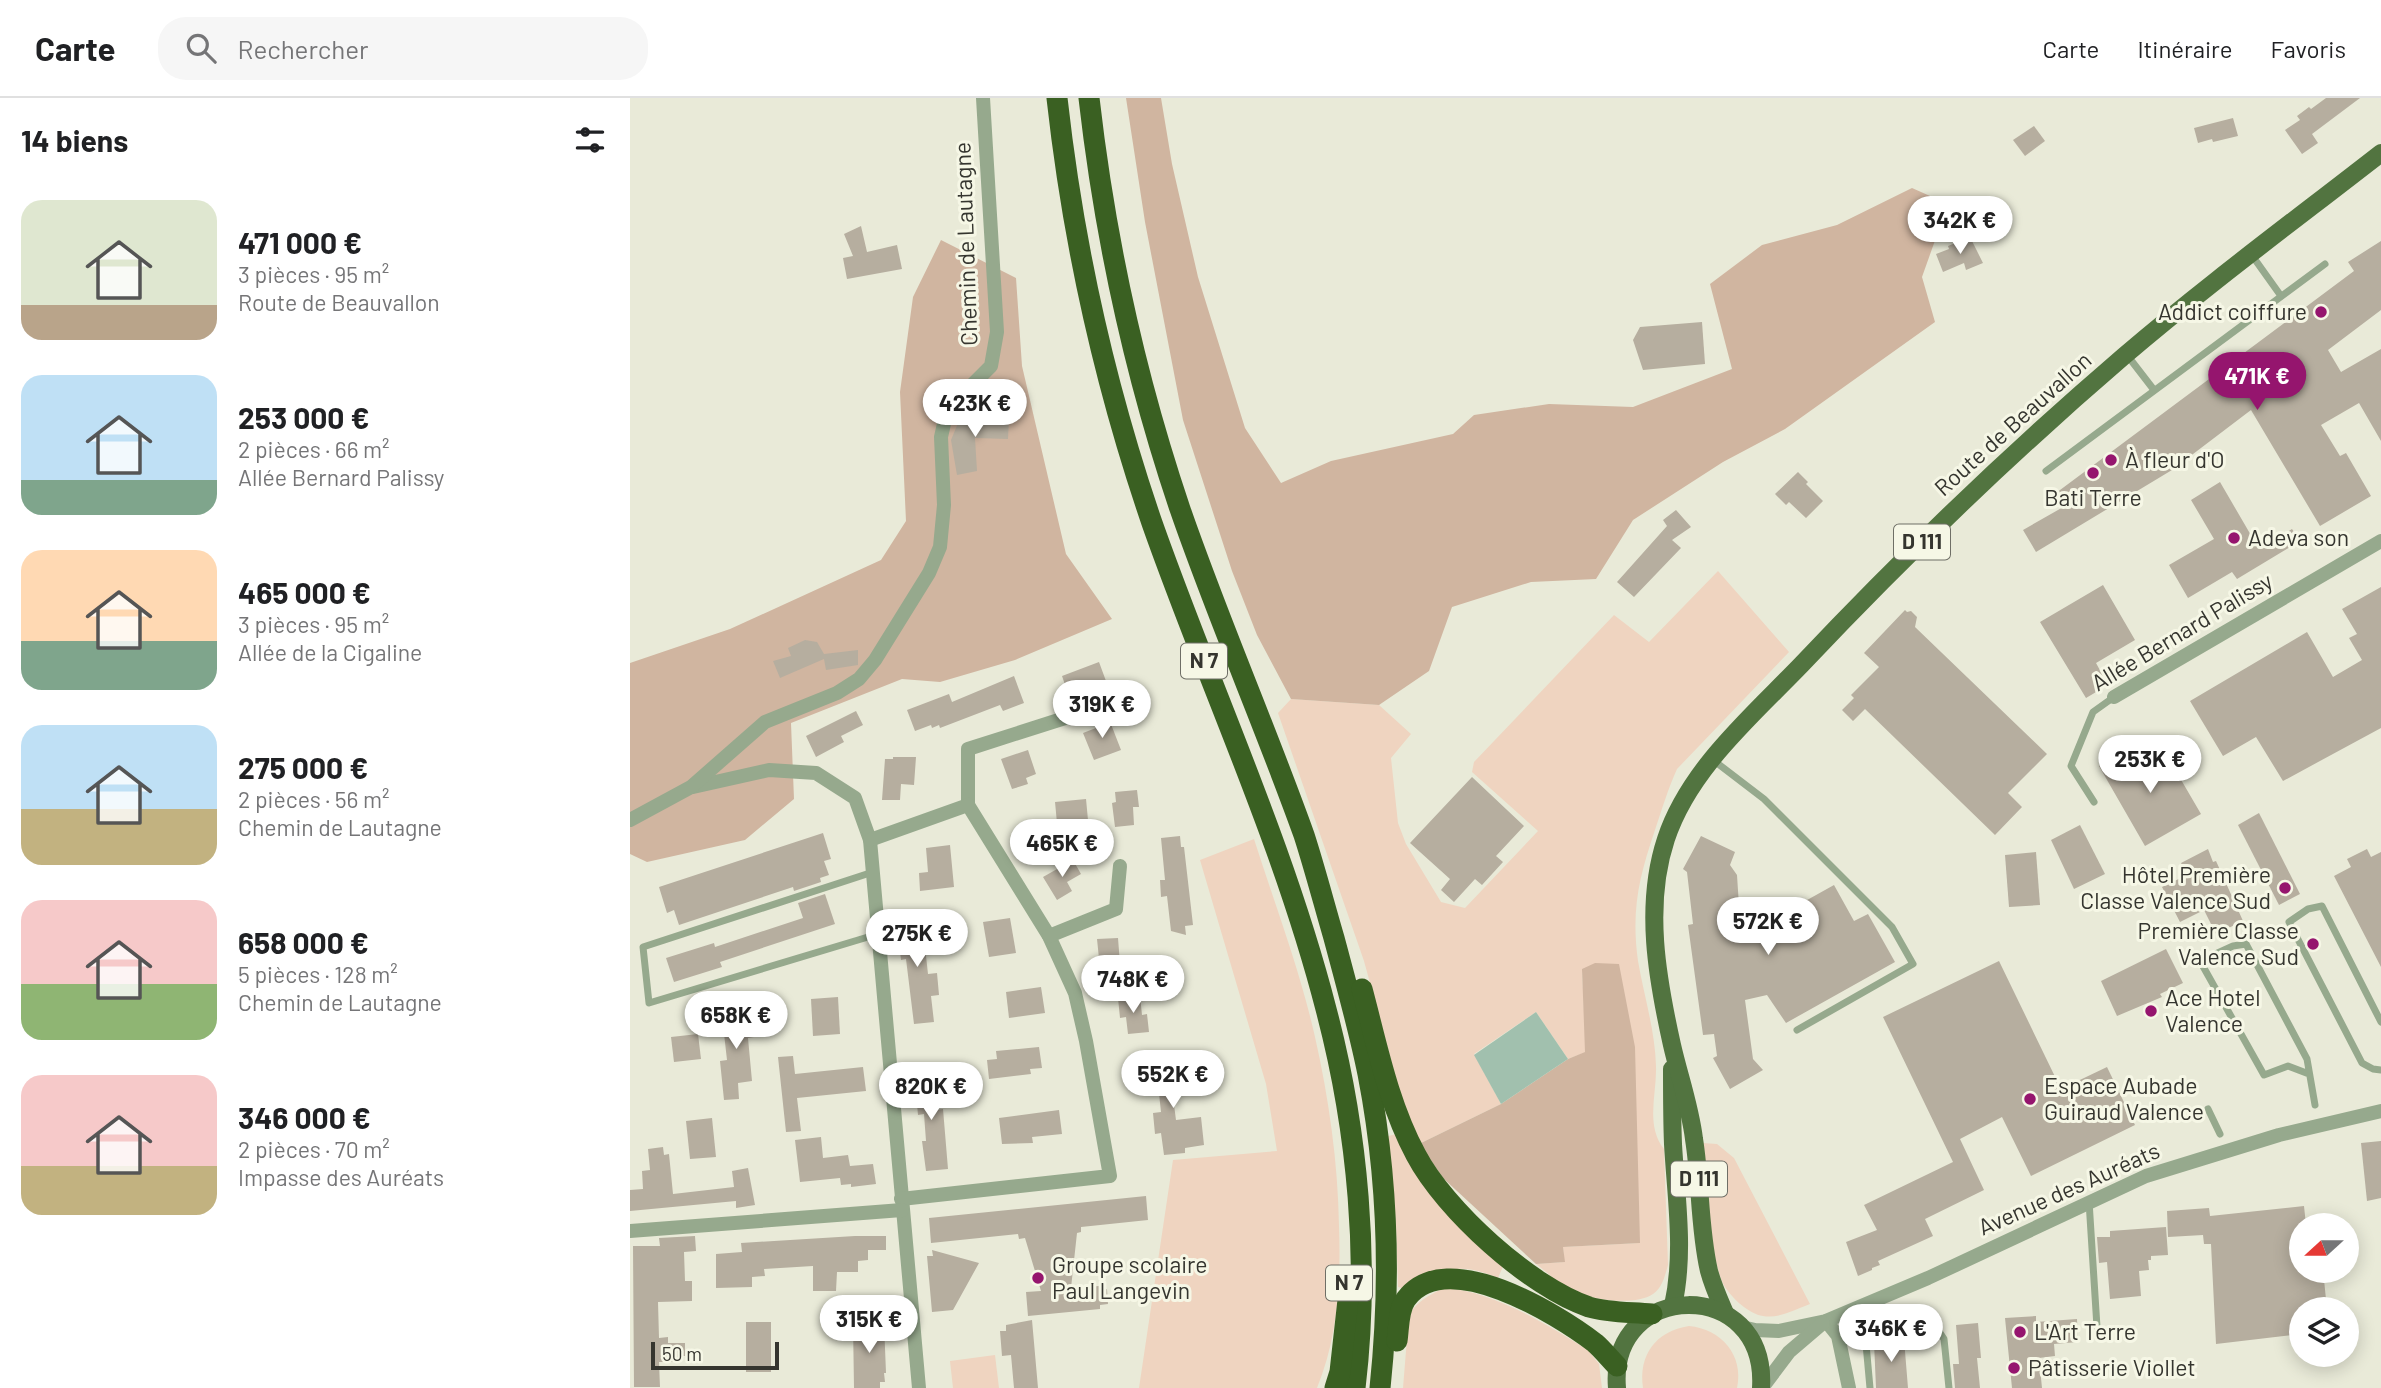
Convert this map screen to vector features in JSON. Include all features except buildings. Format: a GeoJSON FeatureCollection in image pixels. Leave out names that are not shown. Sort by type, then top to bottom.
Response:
{"type":"FeatureCollection","features":[{"type":"Feature","properties":{"kind":"highway","name":"N 7"},"geometry":{"type":"LineString","coordinates":[[1057,98],[1062,142],[1093,314],[1126,441],[1177,591],[1256,795],[1312,956],[1337,1055],[1356,1176],[1360,1284],[1354,1388]]}},
{"type":"Feature","properties":{"kind":"highway","name":"N 7"},"geometry":{"type":"LineString","coordinates":[[1089,98],[1098,168],[1121,295],[1156,431],[1206,581],[1356,967],[1391,1097],[1416,1156],[1430,1178],[1471,1225],[1552,1290],[1569,1299],[1605,1311],[1652,1314]]}},
{"type":"Feature","properties":{"kind":"highway","name":"N 7"},"geometry":{"type":"LineString","coordinates":[[1311,856],[1368,1073],[1381,1159],[1386,1292],[1380,1388]]}},
{"type":"Feature","properties":{"kind":"highway","name":"N 7"},"geometry":{"type":"LineString","coordinates":[[1335,1388],[1340,1372],[1347,1303],[1356,1176]]}},
{"type":"Feature","properties":{"kind":"highway"},"geometry":{"type":"LineString","coordinates":[[1389,1388],[1401,1311],[1406,1299],[1424,1285],[1448,1278],[1484,1283],[1525,1302],[1597,1345],[1617,1366]]}},
{"type":"Feature","properties":{"kind":"main road","name":"Route de Beauvallon"},"geometry":{"type":"LineString","coordinates":[[1672,1044],[1657,960],[1656,890],[1666,841],[1677,811],[1713,759],[1841,622],[1960,504],[2127,355],[2250,254],[2381,153]]}},
{"type":"Feature","properties":{"kind":"main road","name":"D 111"},"geometry":{"type":"LineString","coordinates":[[1672,1044],[1673,1140],[1680,1248],[1673,1306]]}},
{"type":"Feature","properties":{"kind":"main road","name":"D 111"},"geometry":{"type":"LineString","coordinates":[[1672,1044],[1695,1138],[1710,1275],[1725,1313]]}},
{"type":"Feature","properties":{"kind":"main road"},"geometry":{"type":"LineString","coordinates":[[1618,1388],[1617,1366],[1623,1345],[1635,1327],[1652,1314],[1673,1306],[1700,1305],[1725,1313],[1742,1327],[1759,1356],[1762,1388]]}},
{"type":"Feature","properties":{"kind":"street","name":"Chemin de Lautagne"},"geometry":{"type":"LineString","coordinates":[[691,787],[765,722],[837,693],[859,679],[875,660],[929,573],[940,547],[944,505],[941,437],[946,415],[954,403],[991,366],[997,332],[983,98]]}},
{"type":"Feature","properties":{"kind":"street","name":"Allée Bernard Palissy"},"geometry":{"type":"LineString","coordinates":[[2114,697],[2381,541]]}},
{"type":"Feature","properties":{"kind":"street"},"geometry":{"type":"LineString","coordinates":[[630,1231],[902,1204],[1110,1176],[1086,1041],[1074,993],[1049,936],[968,805],[968,749],[1065,718]]}},
{"type":"Feature","properties":{"kind":"street"},"geometry":{"type":"LineString","coordinates":[[630,820],[691,787],[769,770],[816,773],[855,798],[870,840],[919,1388]]}},
{"type":"Feature","properties":{"kind":"street"},"geometry":{"type":"LineString","coordinates":[[870,840],[968,805]]}},
{"type":"Feature","properties":{"kind":"street"},"geometry":{"type":"LineString","coordinates":[[1049,936],[1116,909],[1120,866]]}},
{"type":"Feature","properties":{"kind":"street","name":"Avenue des Auréats"},"geometry":{"type":"LineString","coordinates":[[1742,1327],[1779,1331],[1826,1321],[1928,1278],[2146,1176],[2292,1132],[2381,1111]]}},
{"type":"Feature","properties":{"kind":"street"},"geometry":{"type":"LineString","coordinates":[[1826,1321],[1838,1336],[1849,1388]]}},
{"type":"Feature","properties":{"kind":"street","name":"Avenue des Auréats"},"geometry":{"type":"LineString","coordinates":[[1762,1388],[1789,1352],[1826,1321]]}},
{"type":"Feature","properties":{"kind":"lane"},"geometry":{"type":"LineString","coordinates":[[2250,254],[2281,296]]}},
{"type":"Feature","properties":{"kind":"lane"},"geometry":{"type":"LineString","coordinates":[[2046,471],[2325,264]]}},
{"type":"Feature","properties":{"kind":"lane"},"geometry":{"type":"LineString","coordinates":[[2127,355],[2154,390]]}},
{"type":"Feature","properties":{"kind":"lane","name":"Allée Bernard Palissy"},"geometry":{"type":"LineString","coordinates":[[2094,802],[2071,766],[2093,712],[2114,697]]}},
{"type":"Feature","properties":{"kind":"lane"},"geometry":{"type":"LineString","coordinates":[[1713,759],[1764,799],[1892,927],[1913,964],[1797,1030]]}},
{"type":"Feature","properties":{"kind":"lane"},"geometry":{"type":"LineString","coordinates":[[873,872],[643,947],[649,1003],[878,934]]}},
{"type":"Feature","properties":{"kind":"lane"},"geometry":{"type":"LineString","coordinates":[[2381,1022],[2322,906],[2308,909],[2289,922],[2362,1063],[2381,1070]]}},
{"type":"Feature","properties":{"kind":"lane"},"geometry":{"type":"LineString","coordinates":[[2309,1074],[2288,1066],[2264,1076],[2200,961],[2232,946],[2246,944],[2306,1059],[2309,1074],[2315,1105]]}},
{"type":"Feature","properties":{"kind":"lane"},"geometry":{"type":"LineString","coordinates":[[2208,1109],[2220,1133]]}},
{"type":"Feature","properties":{"kind":"lane"},"geometry":{"type":"LineString","coordinates":[[2089,1201],[2097,1326]]}},
{"type":"Feature","properties":{"kind":"lane"},"geometry":{"type":"LineString","coordinates":[[1870,1388],[1866,1344],[1869,1337],[1880,1332],[1936,1327],[1944,1339],[1949,1388]]}},
{"type":"Feature","properties":{"kind":"shaded area"},"geometry":{"type":"Polygon","coordinates":[[[1126,98],[1161,98],[1172,164],[1198,277],[1245,428],[1281,483],[1331,461],[1453,434],[1474,415],[1549,404],[1633,407],[1732,369],[1710,284],[1762,245],[1837,225],[1912,188],[1948,204],[1922,277],[1935,322],[1785,429],[1723,462],[1633,520],[1596,579],[1531,582],[1452,607],[1429,671],[1379,705],[1291,699],[1257,635],[1232,571],[1183,420],[1145,222],[1126,98]]]}},
{"type":"Feature","properties":{"kind":"shaded area"},"geometry":{"type":"Polygon","coordinates":[[[941,240],[1016,278],[1022,366],[1066,554],[1112,619],[1015,660],[940,682],[902,679],[791,723],[794,799],[745,840],[647,862],[630,854],[630,663],[730,629],[881,560],[906,521],[900,392],[913,297],[941,240]]]}},
{"type":"Feature","properties":{"kind":"shaded area"},"geometry":{"type":"Polygon","coordinates":[[[1718,571],[1789,652],[1677,769],[1645,863],[1635,926],[1638,961],[1655,1053],[1653,1120],[1658,1140],[1664,1149],[1668,1265],[1665,1277],[1653,1294],[1636,1300],[1605,1300],[1572,1291],[1536,1264],[1564,1262],[1563,1247],[1639,1243],[1582,969],[1586,1052],[1568,1059],[1536,1012],[1474,1054],[1501,1104],[1419,1144],[1402,1100],[1364,961],[1278,713],[1291,699],[1379,705],[1411,734],[1391,758],[1398,823],[1406,844],[1441,902],[1465,908],[1538,831],[1472,772],[1474,762],[1614,615],[1649,642],[1718,571]]]}},
{"type":"Feature","properties":{"kind":"shaded area"},"geometry":{"type":"Polygon","coordinates":[[[1254,839],[1302,987],[1325,1084],[1335,1155],[1339,1247],[1337,1308],[1330,1349],[1317,1388],[1139,1388],[1173,1160],[1277,1151],[1266,1084],[1200,860],[1254,839]]]}},
{"type":"Feature","properties":{"kind":"shaded area"},"geometry":{"type":"Polygon","coordinates":[[[1595,963],[1619,964],[1635,1047],[1640,1243],[1563,1247],[1565,1262],[1536,1264],[1444,1179],[1419,1144],[1501,1104],[1568,1059],[1585,1052],[1582,969],[1595,963]]]}},
{"type":"Feature","properties":{"kind":"shaded area"},"geometry":{"type":"Polygon","coordinates":[[[1536,1012],[1568,1059],[1501,1104],[1474,1055],[1536,1012]]]}},
{"type":"Feature","properties":{"kind":"shaded area"},"geometry":{"type":"Polygon","coordinates":[[[1397,1134],[1504,1264],[1498,1278],[1460,1269],[1440,1273],[1405,1289],[1398,1287],[1396,1223],[1388,1136],[1397,1134]]]}},
{"type":"Feature","properties":{"kind":"shaded area"},"geometry":{"type":"Polygon","coordinates":[[[1703,1143],[1717,1144],[1734,1158],[1810,1304],[1781,1315],[1763,1316],[1742,1305],[1725,1287],[1712,1240],[1703,1143]]]}},
{"type":"Feature","properties":{"kind":"shaded area"},"geometry":{"type":"Polygon","coordinates":[[[1444,1288],[1481,1295],[1519,1310],[1588,1350],[1599,1364],[1602,1388],[1403,1388],[1409,1314],[1424,1299],[1444,1288]]]}},
{"type":"Feature","properties":{"kind":"shaded area"},"geometry":{"type":"Polygon","coordinates":[[[1689,1326],[1711,1332],[1728,1346],[1737,1365],[1737,1388],[1643,1388],[1643,1365],[1652,1346],[1667,1333],[1689,1326]]]}},
{"type":"Feature","properties":{"kind":"shaded area"},"geometry":{"type":"Polygon","coordinates":[[[995,1355],[999,1388],[953,1388],[950,1361],[995,1355]]]}},
{"type":"Feature","properties":{"kind":"place","name":"Addict coiffure"},"geometry":{"type":"Point","coordinates":[2321,312]}},
{"type":"Feature","properties":{"kind":"place","name":"À fleur d'O"},"geometry":{"type":"Point","coordinates":[2111,460]}},
{"type":"Feature","properties":{"kind":"place","name":"Bati Terre"},"geometry":{"type":"Point","coordinates":[2093,473]}},
{"type":"Feature","properties":{"kind":"place","name":"Adeva son"},"geometry":{"type":"Point","coordinates":[2234,538]}},
{"type":"Feature","properties":{"kind":"place","name":"Hôtel Première Classe Valence Sud"},"geometry":{"type":"Point","coordinates":[2285,888]}},
{"type":"Feature","properties":{"kind":"place","name":"Première Classe Valence Sud"},"geometry":{"type":"Point","coordinates":[2313,944]}},
{"type":"Feature","properties":{"kind":"place","name":"Ace Hotel Valence"},"geometry":{"type":"Point","coordinates":[2151,1011]}},
{"type":"Feature","properties":{"kind":"place","name":"Espace Aubade Guiraud Valence"},"geometry":{"type":"Point","coordinates":[2030,1099]}},
{"type":"Feature","properties":{"kind":"place","name":"Groupe scolaire Paul Langevin"},"geometry":{"type":"Point","coordinates":[1038,1278]}},
{"type":"Feature","properties":{"kind":"place","name":"L'Art Terre"},"geometry":{"type":"Point","coordinates":[2020,1332]}},
{"type":"Feature","properties":{"kind":"place","name":"Pâtisserie Viollet"},"geometry":{"type":"Point","coordinates":[2014,1368]}}]}
